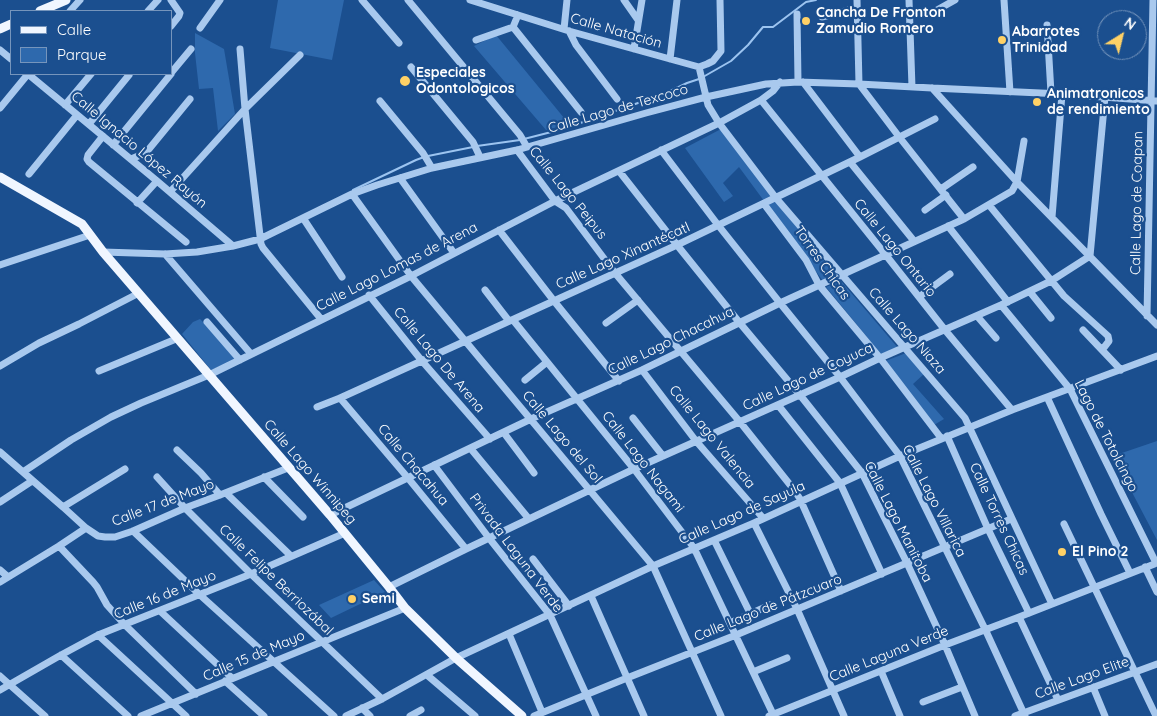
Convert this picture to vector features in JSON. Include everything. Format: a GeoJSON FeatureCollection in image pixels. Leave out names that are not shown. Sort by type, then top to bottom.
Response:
{"type":"FeatureCollection","features":[{"type":"Feature","properties":{"kind":"main road"},"geometry":{"type":"LineString","coordinates":[[42,10],[66,0]]}},
{"type":"Feature","properties":{"kind":"main road","name":"Calle Lago Winnipeg"},"geometry":{"type":"LineString","coordinates":[[0,177],[77,220],[85,228],[102,252],[176,339],[330,515],[405,608],[456,658],[522,716]]}},
{"type":"Feature","properties":{"kind":"street"},"geometry":{"type":"LineString","coordinates":[[71,10],[80,0]]}},
{"type":"Feature","properties":{"kind":"street"},"geometry":{"type":"LineString","coordinates":[[149,10],[158,0]]}},
{"type":"Feature","properties":{"kind":"street"},"geometry":{"type":"LineString","coordinates":[[171,0],[180,13],[172,25]]}},
{"type":"Feature","properties":{"kind":"street"},"geometry":{"type":"LineString","coordinates":[[200,28],[220,0]]}},
{"type":"Feature","properties":{"kind":"street"},"geometry":{"type":"LineString","coordinates":[[362,0],[399,43]]}},
{"type":"Feature","properties":{"kind":"street"},"geometry":{"type":"LineString","coordinates":[[408,0],[525,143]]}},
{"type":"Feature","properties":{"kind":"street","name":"Calle Natación"},"geometry":{"type":"LineString","coordinates":[[470,0],[670,59],[699,70]]}},
{"type":"Feature","properties":{"kind":"street"},"geometry":{"type":"LineString","coordinates":[[567,0],[567,30],[576,45],[617,99]]}},
{"type":"Feature","properties":{"kind":"street"},"geometry":{"type":"LineString","coordinates":[[624,0],[638,20]]}},
{"type":"Feature","properties":{"kind":"street"},"geometry":{"type":"LineString","coordinates":[[634,49],[642,0]]}},
{"type":"Feature","properties":{"kind":"street"},"geometry":{"type":"LineString","coordinates":[[670,59],[678,0]]}},
{"type":"Feature","properties":{"kind":"street"},"geometry":{"type":"LineString","coordinates":[[699,70],[713,61],[721,51],[720,0]]}},
{"type":"Feature","properties":{"kind":"street"},"geometry":{"type":"LineString","coordinates":[[909,0],[912,87]]}},
{"type":"Feature","properties":{"kind":"street"},"geometry":{"type":"LineString","coordinates":[[937,10],[956,0]]}},
{"type":"Feature","properties":{"kind":"street"},"geometry":{"type":"LineString","coordinates":[[1004,0],[1010,92]]}},
{"type":"Feature","properties":{"kind":"street","name":"Calle Lago de Coapan"},"geometry":{"type":"LineString","coordinates":[[1148,316],[1149,220],[1154,100],[1153,0]]}},
{"type":"Feature","properties":{"kind":"street"},"geometry":{"type":"LineString","coordinates":[[822,17],[858,4],[859,84],[964,219]]}},
{"type":"Feature","properties":{"kind":"street"},"geometry":{"type":"LineString","coordinates":[[797,14],[801,82],[860,157]]}},
{"type":"Feature","properties":{"kind":"street"},"geometry":{"type":"LineString","coordinates":[[476,40],[513,27],[518,15]]}},
{"type":"Feature","properties":{"kind":"street"},"geometry":{"type":"LineString","coordinates":[[1047,25],[1051,93]]}},
{"type":"Feature","properties":{"kind":"street"},"geometry":{"type":"LineString","coordinates":[[513,27],[581,112]]}},
{"type":"Feature","properties":{"kind":"street"},"geometry":{"type":"LineString","coordinates":[[172,73],[191,49]]}},
{"type":"Feature","properties":{"kind":"street"},"geometry":{"type":"LineString","coordinates":[[240,49],[260,239],[263,248],[322,319]]}},
{"type":"Feature","properties":{"kind":"street"},"geometry":{"type":"LineString","coordinates":[[0,50],[10,58]]}},
{"type":"Feature","properties":{"kind":"street"},"geometry":{"type":"LineString","coordinates":[[170,192],[245,109],[300,55]]}},
{"type":"Feature","properties":{"kind":"street"},"geometry":{"type":"LineString","coordinates":[[411,67],[477,150]]}},
{"type":"Feature","properties":{"kind":"street","name":"Calle Lago Niaza"},"geometry":{"type":"LineString","coordinates":[[699,70],[711,111],[718,123],[776,198],[963,415],[1052,604]]}},
{"type":"Feature","properties":{"kind":"street"},"geometry":{"type":"LineString","coordinates":[[0,108],[27,75]]}},
{"type":"Feature","properties":{"kind":"street","name":"Calle Ignacio López Rayón"},"geometry":{"type":"LineString","coordinates":[[29,75],[233,246]]}},
{"type":"Feature","properties":{"kind":"street"},"geometry":{"type":"LineString","coordinates":[[66,106],[90,75]]}},
{"type":"Feature","properties":{"kind":"street"},"geometry":{"type":"LineString","coordinates":[[89,124],[129,75]]}},
{"type":"Feature","properties":{"kind":"street"},"geometry":{"type":"LineString","coordinates":[[114,145],[170,75]]}},
{"type":"Feature","properties":{"kind":"street","name":"Calle Lago de Texcoco"},"geometry":{"type":"LineString","coordinates":[[102,252],[165,254],[197,252],[233,246],[260,239],[366,188],[400,178],[477,150],[517,150],[525,143],[751,86],[780,82],[859,84],[1154,100]]}},
{"type":"Feature","properties":{"kind":"street","name":"Calle Lago Lomas de Arena"},"geometry":{"type":"LineString","coordinates":[[23,472],[63,445],[111,417],[240,360],[410,276],[555,201],[718,123],[761,100],[773,91],[780,82]]}},
{"type":"Feature","properties":{"kind":"street"},"geometry":{"type":"LineString","coordinates":[[932,88],[1017,182],[1157,325]]}},
{"type":"Feature","properties":{"kind":"street"},"geometry":{"type":"LineString","coordinates":[[1052,217],[1062,94]]}},
{"type":"Feature","properties":{"kind":"street"},"geometry":{"type":"LineString","coordinates":[[1090,256],[1105,97]]}},
{"type":"Feature","properties":{"kind":"street"},"geometry":{"type":"LineString","coordinates":[[131,159],[149,149],[190,99]]}},
{"type":"Feature","properties":{"kind":"street","name":"Calle Lago Ontario"},"geometry":{"type":"LineString","coordinates":[[761,100],[886,254],[919,298],[1012,410]]}},
{"type":"Feature","properties":{"kind":"street"},"geometry":{"type":"LineString","coordinates":[[380,101],[424,155],[431,167]]}},
{"type":"Feature","properties":{"kind":"street"},"geometry":{"type":"LineString","coordinates":[[29,174],[77,115]]}},
{"type":"Feature","properties":{"kind":"street","name":"Calle Lago Xinantécatl"},"geometry":{"type":"LineString","coordinates":[[317,407],[718,226],[900,138],[935,119]]}},
{"type":"Feature","properties":{"kind":"street"},"geometry":{"type":"LineString","coordinates":[[103,136],[88,155],[87,159],[89,162],[186,242]]}},
{"type":"Feature","properties":{"kind":"street"},"geometry":{"type":"LineString","coordinates":[[1017,182],[1024,141]]}},
{"type":"Feature","properties":{"kind":"street","name":"Calle Lago Peipus"},"geometry":{"type":"LineString","coordinates":[[517,150],[555,201],[566,208],[616,273],[740,422],[791,487],[800,501],[841,591]]}},
{"type":"Feature","properties":{"kind":"street","name":"Calle Lago Villarica"},"geometry":{"type":"LineString","coordinates":[[661,150],[718,226],[840,377],[900,456],[985,629],[1024,714]]}},
{"type":"Feature","properties":{"kind":"street"},"geometry":{"type":"LineString","coordinates":[[850,162],[914,241]]}},
{"type":"Feature","properties":{"kind":"street"},"geometry":{"type":"LineString","coordinates":[[925,210],[973,167]]}},
{"type":"Feature","properties":{"kind":"street","name":"Calle Lago Manitoba"},"geometry":{"type":"LineString","coordinates":[[619,170],[677,245],[862,473],[945,645],[975,716]]}},
{"type":"Feature","properties":{"kind":"street"},"geometry":{"type":"LineString","coordinates":[[400,178],[454,253]]}},
{"type":"Feature","properties":{"kind":"street"},"geometry":{"type":"LineString","coordinates":[[138,203],[157,181]]}},
{"type":"Feature","properties":{"kind":"street","name":"Calle Lago Chacahua"},"geometry":{"type":"LineString","coordinates":[[330,515],[531,419],[619,381],[739,322],[964,219],[1010,194],[1017,182]]}},
{"type":"Feature","properties":{"kind":"street","name":"Calle Lago del Sol"},"geometry":{"type":"LineString","coordinates":[[352,194],[410,276],[653,566],[721,716]]}},
{"type":"Feature","properties":{"kind":"street","name":"Torres Chicas"},"geometry":{"type":"LineString","coordinates":[[764,204],[806,260],[819,286],[880,358]]}},
{"type":"Feature","properties":{"kind":"street"},"geometry":{"type":"LineString","coordinates":[[989,205],[1051,281],[1071,303],[1108,336],[1109,341],[1102,350]]}},
{"type":"Feature","properties":{"kind":"street"},"geometry":{"type":"LineString","coordinates":[[1157,208],[1149,220],[1157,226]]}},
{"type":"Feature","properties":{"kind":"street"},"geometry":{"type":"LineString","coordinates":[[303,218],[342,276]]}},
{"type":"Feature","properties":{"kind":"street","name":"Lago de Totolcingo"},"geometry":{"type":"LineString","coordinates":[[948,226],[1070,388],[1157,563]]}},
{"type":"Feature","properties":{"kind":"street"},"geometry":{"type":"LineString","coordinates":[[499,230],[619,381]]}},
{"type":"Feature","properties":{"kind":"street"},"geometry":{"type":"LineString","coordinates":[[1,263],[90,235]]}},
{"type":"Feature","properties":{"kind":"street"},"geometry":{"type":"LineString","coordinates":[[165,254],[251,354]]}},
{"type":"Feature","properties":{"kind":"street","name":"Calle Lago de Coyuca"},"geometry":{"type":"LineString","coordinates":[[389,587],[634,469],[1005,304],[1051,281],[1090,256]]}},
{"type":"Feature","properties":{"kind":"street"},"geometry":{"type":"LineString","coordinates":[[919,298],[950,274]]}},
{"type":"Feature","properties":{"kind":"street","name":"Calle Lago Nagami"},"geometry":{"type":"LineString","coordinates":[[485,290],[547,362],[634,469],[694,548],[736,635],[771,715]]}},
{"type":"Feature","properties":{"kind":"street"},"geometry":{"type":"LineString","coordinates":[[1030,292],[1051,318]]}},
{"type":"Feature","properties":{"kind":"street"},"geometry":{"type":"LineString","coordinates":[[0,366],[39,343],[138,294]]}},
{"type":"Feature","properties":{"kind":"street","name":"Calle Lago De Arena"},"geometry":{"type":"LineString","coordinates":[[369,295],[422,361],[490,439]]}},
{"type":"Feature","properties":{"kind":"street"},"geometry":{"type":"LineString","coordinates":[[606,323],[638,300]]}},
{"type":"Feature","properties":{"kind":"street"},"geometry":{"type":"LineString","coordinates":[[977,316],[996,338]]}},
{"type":"Feature","properties":{"kind":"street"},"geometry":{"type":"LineString","coordinates":[[207,322],[240,360]]}},
{"type":"Feature","properties":{"kind":"street"},"geometry":{"type":"LineString","coordinates":[[1083,330],[1121,370]]}},
{"type":"Feature","properties":{"kind":"street"},"geometry":{"type":"LineString","coordinates":[[99,371],[176,339]]}},
{"type":"Feature","properties":{"kind":"street","name":"Calle Lago de Sayula"},"geometry":{"type":"LineString","coordinates":[[346,716],[382,699],[456,658],[653,566],[900,456],[1012,410],[1157,356]]}},
{"type":"Feature","properties":{"kind":"street","name":"Calle Torres Chicas"},"geometry":{"type":"LineString","coordinates":[[880,358],[944,437],[1029,613]]}},
{"type":"Feature","properties":{"kind":"street"},"geometry":{"type":"LineString","coordinates":[[525,380],[547,362]]}},
{"type":"Feature","properties":{"kind":"street","name":"Calle Lago Valencia"},"geometry":{"type":"LineString","coordinates":[[642,370],[696,441],[764,518]]}},
{"type":"Feature","properties":{"kind":"street"},"geometry":{"type":"LineString","coordinates":[[1047,397],[1130,573]]}},
{"type":"Feature","properties":{"kind":"street","name":"Calle Chacahua"},"geometry":{"type":"LineString","coordinates":[[340,398],[466,549]]}},
{"type":"Feature","properties":{"kind":"street"},"geometry":{"type":"LineString","coordinates":[[778,405],[840,484],[882,574]]}},
{"type":"Feature","properties":{"kind":"street"},"geometry":{"type":"LineString","coordinates":[[633,418],[663,456]]}},
{"type":"Feature","properties":{"kind":"street"},"geometry":{"type":"LineString","coordinates":[[504,433],[534,473]]}},
{"type":"Feature","properties":{"kind":"street"},"geometry":{"type":"LineString","coordinates":[[471,448],[528,519]]}},
{"type":"Feature","properties":{"kind":"street"},"geometry":{"type":"LineString","coordinates":[[177,450],[292,556]]}},
{"type":"Feature","properties":{"kind":"street"},"geometry":{"type":"LineString","coordinates":[[0,452],[86,528],[0,582]]}},
{"type":"Feature","properties":{"kind":"street","name":"Privada Laguna Verde"},"geometry":{"type":"LineString","coordinates":[[434,465],[550,615],[596,716]]}},
{"type":"Feature","properties":{"kind":"street","name":"Calle 17 de Mayo"},"geometry":{"type":"LineString","coordinates":[[86,528],[98,536],[115,537],[288,468]]}},
{"type":"Feature","properties":{"kind":"street"},"geometry":{"type":"LineString","coordinates":[[63,506],[125,469]]}},
{"type":"Feature","properties":{"kind":"street","name":"Calle Felipe Berriozábal"},"geometry":{"type":"LineString","coordinates":[[157,477],[251,574],[382,699]]}},
{"type":"Feature","properties":{"kind":"street"},"geometry":{"type":"LineString","coordinates":[[264,477],[303,517]]}},
{"type":"Feature","properties":{"kind":"street"},"geometry":{"type":"LineString","coordinates":[[0,502],[32,481]]}},
{"type":"Feature","properties":{"kind":"street","name":"Calle Lago de Pátzcuaro"},"geometry":{"type":"LineString","coordinates":[[534,716],[736,635],[1011,519]]}},
{"type":"Feature","properties":{"kind":"street"},"geometry":{"type":"LineString","coordinates":[[754,522],[797,609],[844,716]]}},
{"type":"Feature","properties":{"kind":"street"},"geometry":{"type":"LineString","coordinates":[[1064,524],[1156,716]]}},
{"type":"Feature","properties":{"kind":"street"},"geometry":{"type":"LineString","coordinates":[[133,531],[200,595],[334,716]]}},
{"type":"Feature","properties":{"kind":"street","name":"Calle 16 de Mayo"},"geometry":{"type":"LineString","coordinates":[[0,690],[98,635],[251,574],[345,533]]}},
{"type":"Feature","properties":{"kind":"street"},"geometry":{"type":"LineString","coordinates":[[714,540],[750,613]]}},
{"type":"Feature","properties":{"kind":"street"},"geometry":{"type":"LineString","coordinates":[[59,546],[97,587],[107,605],[124,625],[196,694]]}},
{"type":"Feature","properties":{"kind":"street"},"geometry":{"type":"LineString","coordinates":[[533,559],[569,606]]}},
{"type":"Feature","properties":{"kind":"street","name":"Calle Laguna Verde"},"geometry":{"type":"LineString","coordinates":[[771,715],[788,713],[832,691],[881,671],[1157,563]]}},
{"type":"Feature","properties":{"kind":"street"},"geometry":{"type":"LineString","coordinates":[[1145,567],[1157,592]]}},
{"type":"Feature","properties":{"kind":"street"},"geometry":{"type":"LineString","coordinates":[[0,570],[8,577]]}},
{"type":"Feature","properties":{"kind":"street"},"geometry":{"type":"LineString","coordinates":[[591,596],[644,716]]}},
{"type":"Feature","properties":{"kind":"street"},"geometry":{"type":"LineString","coordinates":[[730,623],[770,604]]}},
{"type":"Feature","properties":{"kind":"street","name":"Calle 15 de Mayo"},"geometry":{"type":"LineString","coordinates":[[141,716],[405,608]]}},
{"type":"Feature","properties":{"kind":"street"},"geometry":{"type":"LineString","coordinates":[[160,611],[232,678]]}},
{"type":"Feature","properties":{"kind":"street"},"geometry":{"type":"LineString","coordinates":[[1019,617],[1058,700]]}},
{"type":"Feature","properties":{"kind":"street"},"geometry":{"type":"LineString","coordinates":[[509,634],[542,712]]}},
{"type":"Feature","properties":{"kind":"street"},"geometry":{"type":"LineString","coordinates":[[98,635],[186,716]]}},
{"type":"Feature","properties":{"kind":"street"},"geometry":{"type":"LineString","coordinates":[[61,655],[128,716]]}},
{"type":"Feature","properties":{"kind":"street"},"geometry":{"type":"LineString","coordinates":[[753,672],[787,658]]}},
{"type":"Feature","properties":{"kind":"street","name":"Calle Lago Elite"},"geometry":{"type":"LineString","coordinates":[[1015,716],[1157,664]]}},
{"type":"Feature","properties":{"kind":"street"},"geometry":{"type":"LineString","coordinates":[[881,671],[900,716]]}},
{"type":"Feature","properties":{"kind":"street"},"geometry":{"type":"LineString","coordinates":[[427,675],[475,716]]}},
{"type":"Feature","properties":{"kind":"street"},"geometry":{"type":"LineString","coordinates":[[0,676],[45,716]]}},
{"type":"Feature","properties":{"kind":"street"},"geometry":{"type":"LineString","coordinates":[[225,682],[264,716]]}},
{"type":"Feature","properties":{"kind":"street"},"geometry":{"type":"LineString","coordinates":[[923,702],[962,687]]}},
{"type":"Feature","properties":{"kind":"street"},"geometry":{"type":"LineString","coordinates":[[1093,687],[1105,716]]}},
{"type":"Feature","properties":{"kind":"street"},"geometry":{"type":"LineString","coordinates":[[362,708],[370,716]]}},
{"type":"Feature","properties":{"kind":"street"},"geometry":{"type":"LineString","coordinates":[[410,716],[421,710]]}},
{"type":"Feature","properties":{"kind":"green space"},"geometry":{"type":"Polygon","coordinates":[[[278,0],[344,0],[332,60],[270,48],[278,0]]]}},
{"type":"Feature","properties":{"kind":"green space"},"geometry":{"type":"Polygon","coordinates":[[[195,33],[224,49],[235,114],[218,131],[213,88],[199,89],[195,33]]]}},
{"type":"Feature","properties":{"kind":"green space"},"geometry":{"type":"Polygon","coordinates":[[[496,35],[569,124],[546,130],[474,46],[496,35]]]}},
{"type":"Feature","properties":{"kind":"green space"},"geometry":{"type":"Polygon","coordinates":[[[721,129],[835,275],[823,281],[739,167],[723,183],[733,196],[724,202],[685,148],[721,129]]]}},
{"type":"Feature","properties":{"kind":"green space"},"geometry":{"type":"Polygon","coordinates":[[[841,281],[898,348],[881,354],[826,287],[841,281]]]}},
{"type":"Feature","properties":{"kind":"green space"},"geometry":{"type":"Polygon","coordinates":[[[200,319],[236,359],[211,370],[182,334],[193,322],[200,319]]]}},
{"type":"Feature","properties":{"kind":"green space"},"geometry":{"type":"Polygon","coordinates":[[[906,353],[924,374],[913,384],[944,419],[934,425],[883,362],[906,353]]]}},
{"type":"Feature","properties":{"kind":"green space"},"geometry":{"type":"Polygon","coordinates":[[[1157,441],[1157,540],[1113,456],[1157,441]]]}},
{"type":"Feature","properties":{"kind":"green space","name":"Semi"},"geometry":{"type":"Polygon","coordinates":[[[374,580],[385,592],[331,618],[319,605],[374,580]]]}},
{"type":"Feature","properties":{"kind":"waterway"},"geometry":{"type":"LineString","coordinates":[[703,77],[731,61],[763,27],[773,27],[806,2],[816,0]]}},
{"type":"Feature","properties":{"kind":"waterway"},"geometry":{"type":"LineString","coordinates":[[524,139],[563,129],[664,94],[699,79]]}},
{"type":"Feature","properties":{"kind":"waterway"},"geometry":{"type":"LineString","coordinates":[[477,146],[520,140]]}},
{"type":"Feature","properties":{"kind":"waterway"},"geometry":{"type":"LineString","coordinates":[[428,156],[473,147]]}},
{"type":"Feature","properties":{"kind":"waterway"},"geometry":{"type":"LineString","coordinates":[[353,190],[424,157]]}},
{"type":"Feature","properties":{"kind":"place","name":"Cancha De Fronton Zamudio Romero"},"geometry":{"type":"Point","coordinates":[806,21]}},
{"type":"Feature","properties":{"kind":"place","name":"Abarrotes Trinidad"},"geometry":{"type":"Point","coordinates":[1002,40]}},
{"type":"Feature","properties":{"kind":"place","name":"Especiales Odontologicos"},"geometry":{"type":"Point","coordinates":[405,81]}},
{"type":"Feature","properties":{"kind":"place","name":"Animatronicos de rendimiento"},"geometry":{"type":"Point","coordinates":[1037,102]}},
{"type":"Feature","properties":{"kind":"place","name":"El Pino 2"},"geometry":{"type":"Point","coordinates":[1062,552]}},
{"type":"Feature","properties":{"kind":"place","name":"Semi"},"geometry":{"type":"Point","coordinates":[352,599]}}]}
